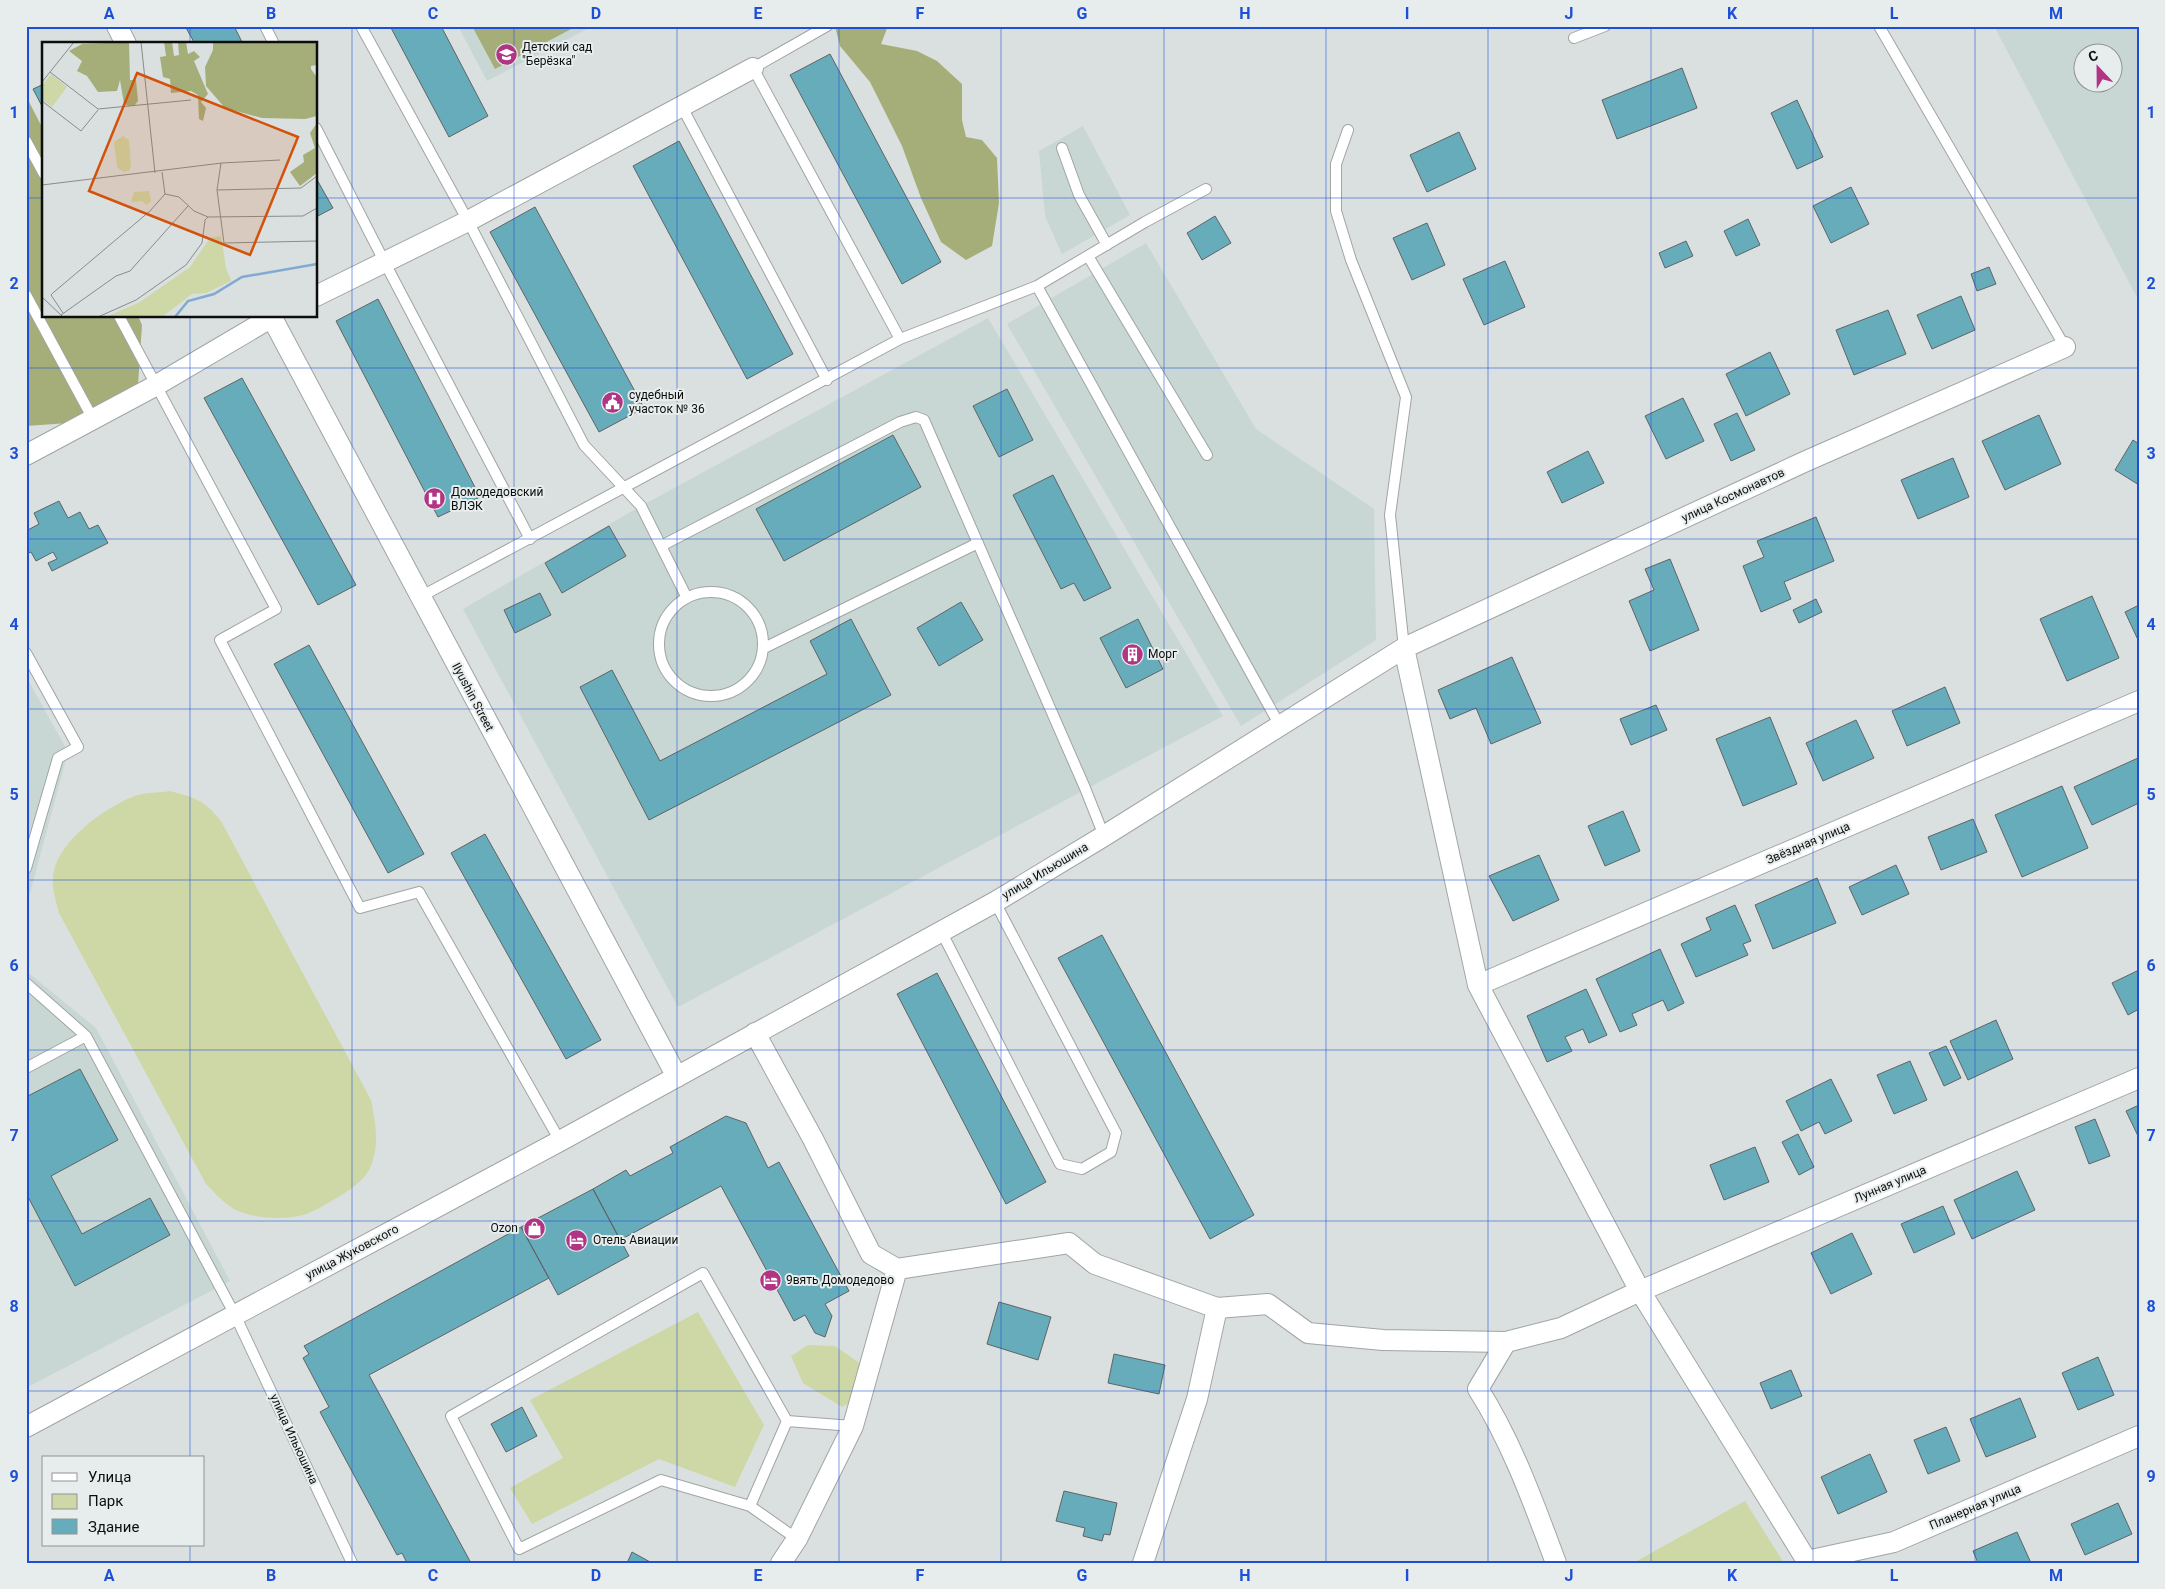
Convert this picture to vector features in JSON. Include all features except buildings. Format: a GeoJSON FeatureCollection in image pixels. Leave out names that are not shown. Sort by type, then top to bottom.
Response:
{"type":"FeatureCollection","features":[{"type":"Feature","properties":{"kind":"street"},"geometry":{"type":"LineString","coordinates":[[117,26],[125,42]]}},
{"type":"Feature","properties":{"kind":"street"},"geometry":{"type":"LineString","coordinates":[[318,295],[468,221],[753,68]]}},
{"type":"Feature","properties":{"kind":"street"},"geometry":{"type":"LineString","coordinates":[[26,455],[155,386],[270,318]]}},
{"type":"Feature","properties":{"kind":"street","name":"Ilyushin Street"},"geometry":{"type":"LineString","coordinates":[[273,318],[677,1077]]}},
{"type":"Feature","properties":{"kind":"street","name":"улица Космонавтов"},"geometry":{"type":"LineString","coordinates":[[1404,648],[1804,462],[2065,347]]}},
{"type":"Feature","properties":{"kind":"street"},"geometry":{"type":"LineString","coordinates":[[1404,648],[1478,985],[1640,1291],[1808,1562]]}},
{"type":"Feature","properties":{"kind":"street","name":"улица Ильюшина"},"geometry":{"type":"LineString","coordinates":[[677,1077],[995,902],[1404,648]]}},
{"type":"Feature","properties":{"kind":"street","name":"Звёздная улица"},"geometry":{"type":"LineString","coordinates":[[1478,985],[2139,701]]}},
{"type":"Feature","properties":{"kind":"street"},"geometry":{"type":"LineString","coordinates":[[756,1033],[813,1139],[871,1254],[897,1269],[1069,1243],[1095,1264],[1217,1308],[1197,1399],[1143,1563]]}},
{"type":"Feature","properties":{"kind":"street","name":"улица Жуковского"},"geometry":{"type":"LineString","coordinates":[[26,1427],[677,1077]]}},
{"type":"Feature","properties":{"kind":"street","name":"Лунная улица"},"geometry":{"type":"LineString","coordinates":[[1217,1308],[1268,1304],[1308,1333],[1383,1340],[1506,1342],[1561,1328],[1640,1291],[2139,1078]]}},
{"type":"Feature","properties":{"kind":"street"},"geometry":{"type":"LineString","coordinates":[[781,1563],[797,1539],[853,1426],[897,1269]]}},
{"type":"Feature","properties":{"kind":"street"},"geometry":{"type":"LineString","coordinates":[[1506,1342],[1478,1389],[1495,1416],[1556,1563]]}},
{"type":"Feature","properties":{"kind":"street","name":"Планерная улица"},"geometry":{"type":"LineString","coordinates":[[1808,1562],[1894,1542],[2139,1436]]}},
{"type":"Feature","properties":{"kind":"lane"},"geometry":{"type":"LineString","coordinates":[[265,26],[273,42]]}},
{"type":"Feature","properties":{"kind":"lane"},"geometry":{"type":"LineString","coordinates":[[361,26],[468,221],[584,445],[641,506],[687,598]]}},
{"type":"Feature","properties":{"kind":"lane"},"geometry":{"type":"LineString","coordinates":[[827,26],[753,68],[900,339]]}},
{"type":"Feature","properties":{"kind":"lane"},"geometry":{"type":"LineString","coordinates":[[1574,38],[1605,26]]}},
{"type":"Feature","properties":{"kind":"lane"},"geometry":{"type":"LineString","coordinates":[[1879,26],[2065,347]]}},
{"type":"Feature","properties":{"kind":"lane"},"geometry":{"type":"LineString","coordinates":[[682,106],[827,380]]}},
{"type":"Feature","properties":{"kind":"lane"},"geometry":{"type":"LineString","coordinates":[[1348,130],[1336,164],[1336,211],[1351,260],[1406,397],[1390,515],[1404,648]]}},
{"type":"Feature","properties":{"kind":"lane"},"geometry":{"type":"LineString","coordinates":[[318,132],[530,539]]}},
{"type":"Feature","properties":{"kind":"lane"},"geometry":{"type":"LineString","coordinates":[[26,141],[42,170]]}},
{"type":"Feature","properties":{"kind":"lane"},"geometry":{"type":"LineString","coordinates":[[1062,148],[1079,195],[1107,245]]}},
{"type":"Feature","properties":{"kind":"lane"},"geometry":{"type":"LineString","coordinates":[[420,597],[827,380],[900,339],[1037,286],[1206,189]]}},
{"type":"Feature","properties":{"kind":"lane"},"geometry":{"type":"LineString","coordinates":[[1088,256],[1207,455]]}},
{"type":"Feature","properties":{"kind":"lane"},"geometry":{"type":"LineString","coordinates":[[1037,286],[1280,726]]}},
{"type":"Feature","properties":{"kind":"lane"},"geometry":{"type":"LineString","coordinates":[[26,295],[93,419]]}},
{"type":"Feature","properties":{"kind":"lane"},"geometry":{"type":"LineString","coordinates":[[120,318],[276,609],[220,640],[360,908],[419,892],[560,1141]]}},
{"type":"Feature","properties":{"kind":"lane"},"geometry":{"type":"LineString","coordinates":[[661,546],[900,422],[916,416],[924,420],[1104,836]]}},
{"type":"Feature","properties":{"kind":"lane"},"geometry":{"type":"LineString","coordinates":[[764,648],[978,543]]}},
{"type":"Feature","properties":{"kind":"lane"},"geometry":{"type":"LineString","coordinates":[[705,592],[714,592],[738,599],[752,611],[760,624],[764,648],[761,660],[749,680],[724,695],[704,696],[684,689],[668,674],[660,656],[659,635],[663,622],[674,608],[687,598],[705,592]]}},
{"type":"Feature","properties":{"kind":"lane"},"geometry":{"type":"LineString","coordinates":[[26,653],[78,747],[58,758],[26,868]]}},
{"type":"Feature","properties":{"kind":"lane"},"geometry":{"type":"LineString","coordinates":[[941,931],[1060,1164],[1082,1169],[1111,1152],[1116,1133],[995,902]]}},
{"type":"Feature","properties":{"kind":"lane"},"geometry":{"type":"LineString","coordinates":[[26,983],[86,1036],[26,1068]]}},
{"type":"Feature","properties":{"kind":"lane","name":"улица Ильюшина"},"geometry":{"type":"LineString","coordinates":[[86,1036],[235,1315],[352,1563]]}},
{"type":"Feature","properties":{"kind":"lane"},"geometry":{"type":"LineString","coordinates":[[786,1421],[703,1273],[451,1416],[519,1549],[661,1480],[750,1506],[797,1539]]}},
{"type":"Feature","properties":{"kind":"lane"},"geometry":{"type":"LineString","coordinates":[[786,1421],[853,1426]]}},
{"type":"Feature","properties":{"kind":"lane"},"geometry":{"type":"LineString","coordinates":[[750,1506],[786,1421]]}},
{"type":"Feature","properties":{"kind":"shaded area","name":"Детский сад \"Берёзка\""},"geometry":{"type":"Polygon","coordinates":[[[458,26],[593,26],[487,81],[458,26]]]}},
{"type":"Feature","properties":{"kind":"shaded area"},"geometry":{"type":"Polygon","coordinates":[[[1994,26],[2139,26],[2139,301],[1994,26]]]}},
{"type":"Feature","properties":{"kind":"shaded area"},"geometry":{"type":"Polygon","coordinates":[[[1083,126],[1130,215],[1062,254],[1045,216],[1039,151],[1083,126]]]}},
{"type":"Feature","properties":{"kind":"shaded area"},"geometry":{"type":"Polygon","coordinates":[[[1146,243],[1256,429],[1374,509],[1376,640],[1241,726],[1007,324],[1146,243]]]}},
{"type":"Feature","properties":{"kind":"shaded area"},"geometry":{"type":"Polygon","coordinates":[[[988,318],[1223,716],[678,1007],[463,609],[641,506],[988,318]]]}},
{"type":"Feature","properties":{"kind":"shaded area"},"geometry":{"type":"Polygon","coordinates":[[[26,676],[68,752],[26,908],[26,676]]]}},
{"type":"Feature","properties":{"kind":"shaded area"},"geometry":{"type":"Polygon","coordinates":[[[26,971],[96,1028],[230,1281],[26,1388],[26,971]]]}},
{"type":"Feature","properties":{"kind":"green space","name":"Детский сад \"Берёзка\""},"geometry":{"type":"Polygon","coordinates":[[[472,26],[577,26],[495,69],[472,26]]]}},
{"type":"Feature","properties":{"kind":"green space"},"geometry":{"type":"Polygon","coordinates":[[[835,26],[888,26],[881,44],[917,51],[937,61],[962,84],[962,120],[966,137],[982,140],[997,158],[999,203],[992,246],[966,260],[941,242],[921,198],[902,146],[870,82],[840,46],[835,26]]]}},
{"type":"Feature","properties":{"kind":"green space"},"geometry":{"type":"Polygon","coordinates":[[[26,96],[42,127],[42,318],[139,318],[142,325],[138,385],[69,423],[26,426],[26,96]]]}},
{"type":"Feature","properties":{"kind":"green space"},"geometry":{"type":"Polygon","coordinates":[[[170,791],[199,801],[210,808],[221,821],[371,1100],[375,1122],[376,1145],[368,1172],[356,1185],[345,1193],[306,1214],[288,1218],[277,1218],[255,1216],[235,1210],[219,1198],[206,1184],[59,913],[53,878],[62,852],[72,840],[96,818],[123,801],[148,793],[170,791]]]}},
{"type":"Feature","properties":{"kind":"green space"},"geometry":{"type":"Polygon","coordinates":[[[698,1312],[764,1425],[735,1487],[659,1459],[532,1524],[510,1488],[563,1458],[530,1400],[698,1312]]]}},
{"type":"Feature","properties":{"kind":"green space"},"geometry":{"type":"Polygon","coordinates":[[[808,1345],[835,1346],[861,1364],[853,1401],[842,1407],[803,1383],[791,1356],[808,1345]]]}},
{"type":"Feature","properties":{"kind":"green space"},"geometry":{"type":"Polygon","coordinates":[[[1745,1501],[1784,1563],[1633,1563],[1745,1501]]]}},
{"type":"Feature","properties":{"kind":"place","name":"Детский сад \"Берёзка\""},"geometry":{"type":"Point","coordinates":[506,54]}},
{"type":"Feature","properties":{"kind":"place","name":"судебный участок № 36"},"geometry":{"type":"Point","coordinates":[613,402]}},
{"type":"Feature","properties":{"kind":"place","name":"Домодедовский ВЛЭК"},"geometry":{"type":"Point","coordinates":[435,499]}},
{"type":"Feature","properties":{"kind":"place","name":"Морг"},"geometry":{"type":"Point","coordinates":[1132,654]}},
{"type":"Feature","properties":{"kind":"place","name":"Ozon"},"geometry":{"type":"Point","coordinates":[534,1228]}},
{"type":"Feature","properties":{"kind":"place","name":"Отель Авиации"},"geometry":{"type":"Point","coordinates":[577,1240]}},
{"type":"Feature","properties":{"kind":"place","name":"9вять Домодедово"},"geometry":{"type":"Point","coordinates":[770,1280]}}]}
